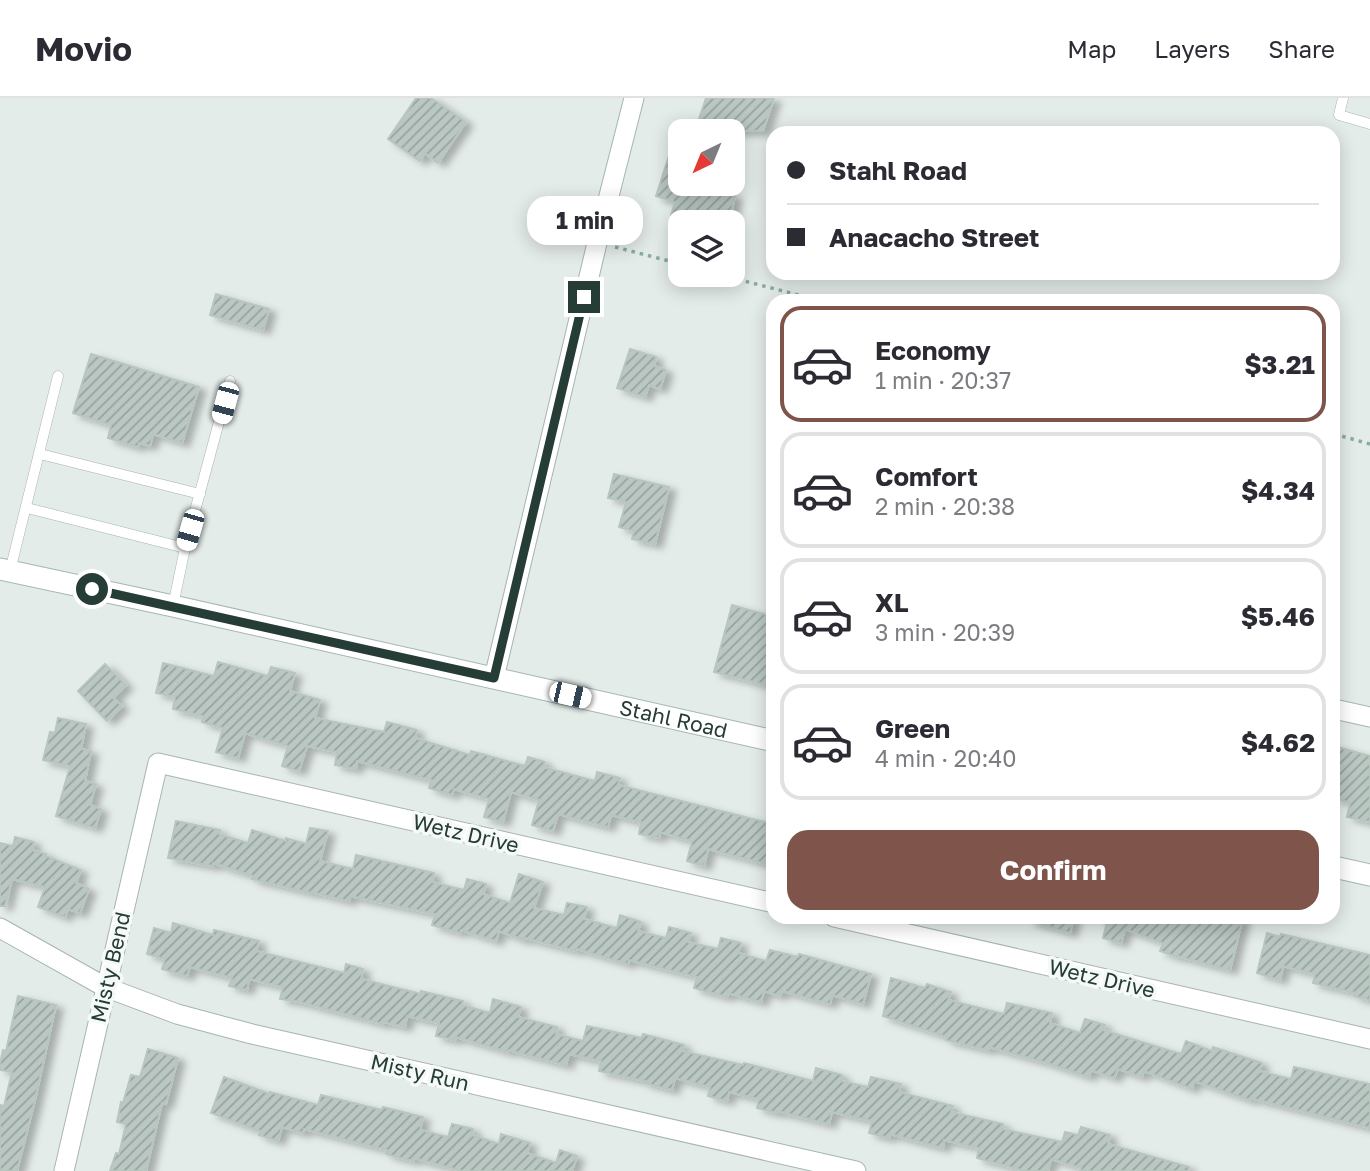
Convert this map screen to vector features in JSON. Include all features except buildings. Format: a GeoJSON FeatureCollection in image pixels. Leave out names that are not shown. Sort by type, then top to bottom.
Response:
{"type":"FeatureCollection","features":[{"type":"Feature","properties":{"kind":"street"},"geometry":{"type":"LineString","coordinates":[[494,678],[634,98]]}},
{"type":"Feature","properties":{"kind":"street","name":"Stahl Road"},"geometry":{"type":"LineString","coordinates":[[5,570],[766,739]]}},
{"type":"Feature","properties":{"kind":"street"},"geometry":{"type":"LineString","coordinates":[[1340,710],[1370,717]]}},
{"type":"Feature","properties":{"kind":"street","name":"Wetz Drive"},"geometry":{"type":"LineString","coordinates":[[158,763],[766,901]]}},
{"type":"Feature","properties":{"kind":"street","name":"Misty Bend"},"geometry":{"type":"LineString","coordinates":[[64,1171],[158,763]]}},
{"type":"Feature","properties":{"kind":"street"},"geometry":{"type":"LineString","coordinates":[[1340,868],[1370,875]]}},
{"type":"Feature","properties":{"kind":"street","name":"Wetz Drive"},"geometry":{"type":"LineString","coordinates":[[865,924],[1370,1039]]}},
{"type":"Feature","properties":{"kind":"street","name":"Misty Run"},"geometry":{"type":"LineString","coordinates":[[0,928],[105,987],[177,1014],[252,1034],[856,1171]]}},
{"type":"Feature","properties":{"kind":"lane"},"geometry":{"type":"LineString","coordinates":[[1343,98],[1339,115],[1370,124]]}},
{"type":"Feature","properties":{"kind":"lane"},"geometry":{"type":"LineString","coordinates":[[5,570],[27,508],[58,376]]}},
{"type":"Feature","properties":{"kind":"lane"},"geometry":{"type":"LineString","coordinates":[[173,606],[185,548],[230,381]]}},
{"type":"Feature","properties":{"kind":"lane"},"geometry":{"type":"LineString","coordinates":[[40,454],[201,494]]}},
{"type":"Feature","properties":{"kind":"lane"},"geometry":{"type":"LineString","coordinates":[[27,508],[185,548]]}},
{"type":"Feature","properties":{"kind":"path"},"geometry":{"type":"LineString","coordinates":[[597,243],[668,261]]}},
{"type":"Feature","properties":{"kind":"path"},"geometry":{"type":"LineString","coordinates":[[745,281],[795,294]]}},
{"type":"Feature","properties":{"kind":"path"},"geometry":{"type":"LineString","coordinates":[[1340,436],[1370,444]]}},
{"type":"Feature","properties":{"kind":"route"},"geometry":{"type":"LineString","coordinates":[[92,589],[494,678],[584,297]]}}]}
